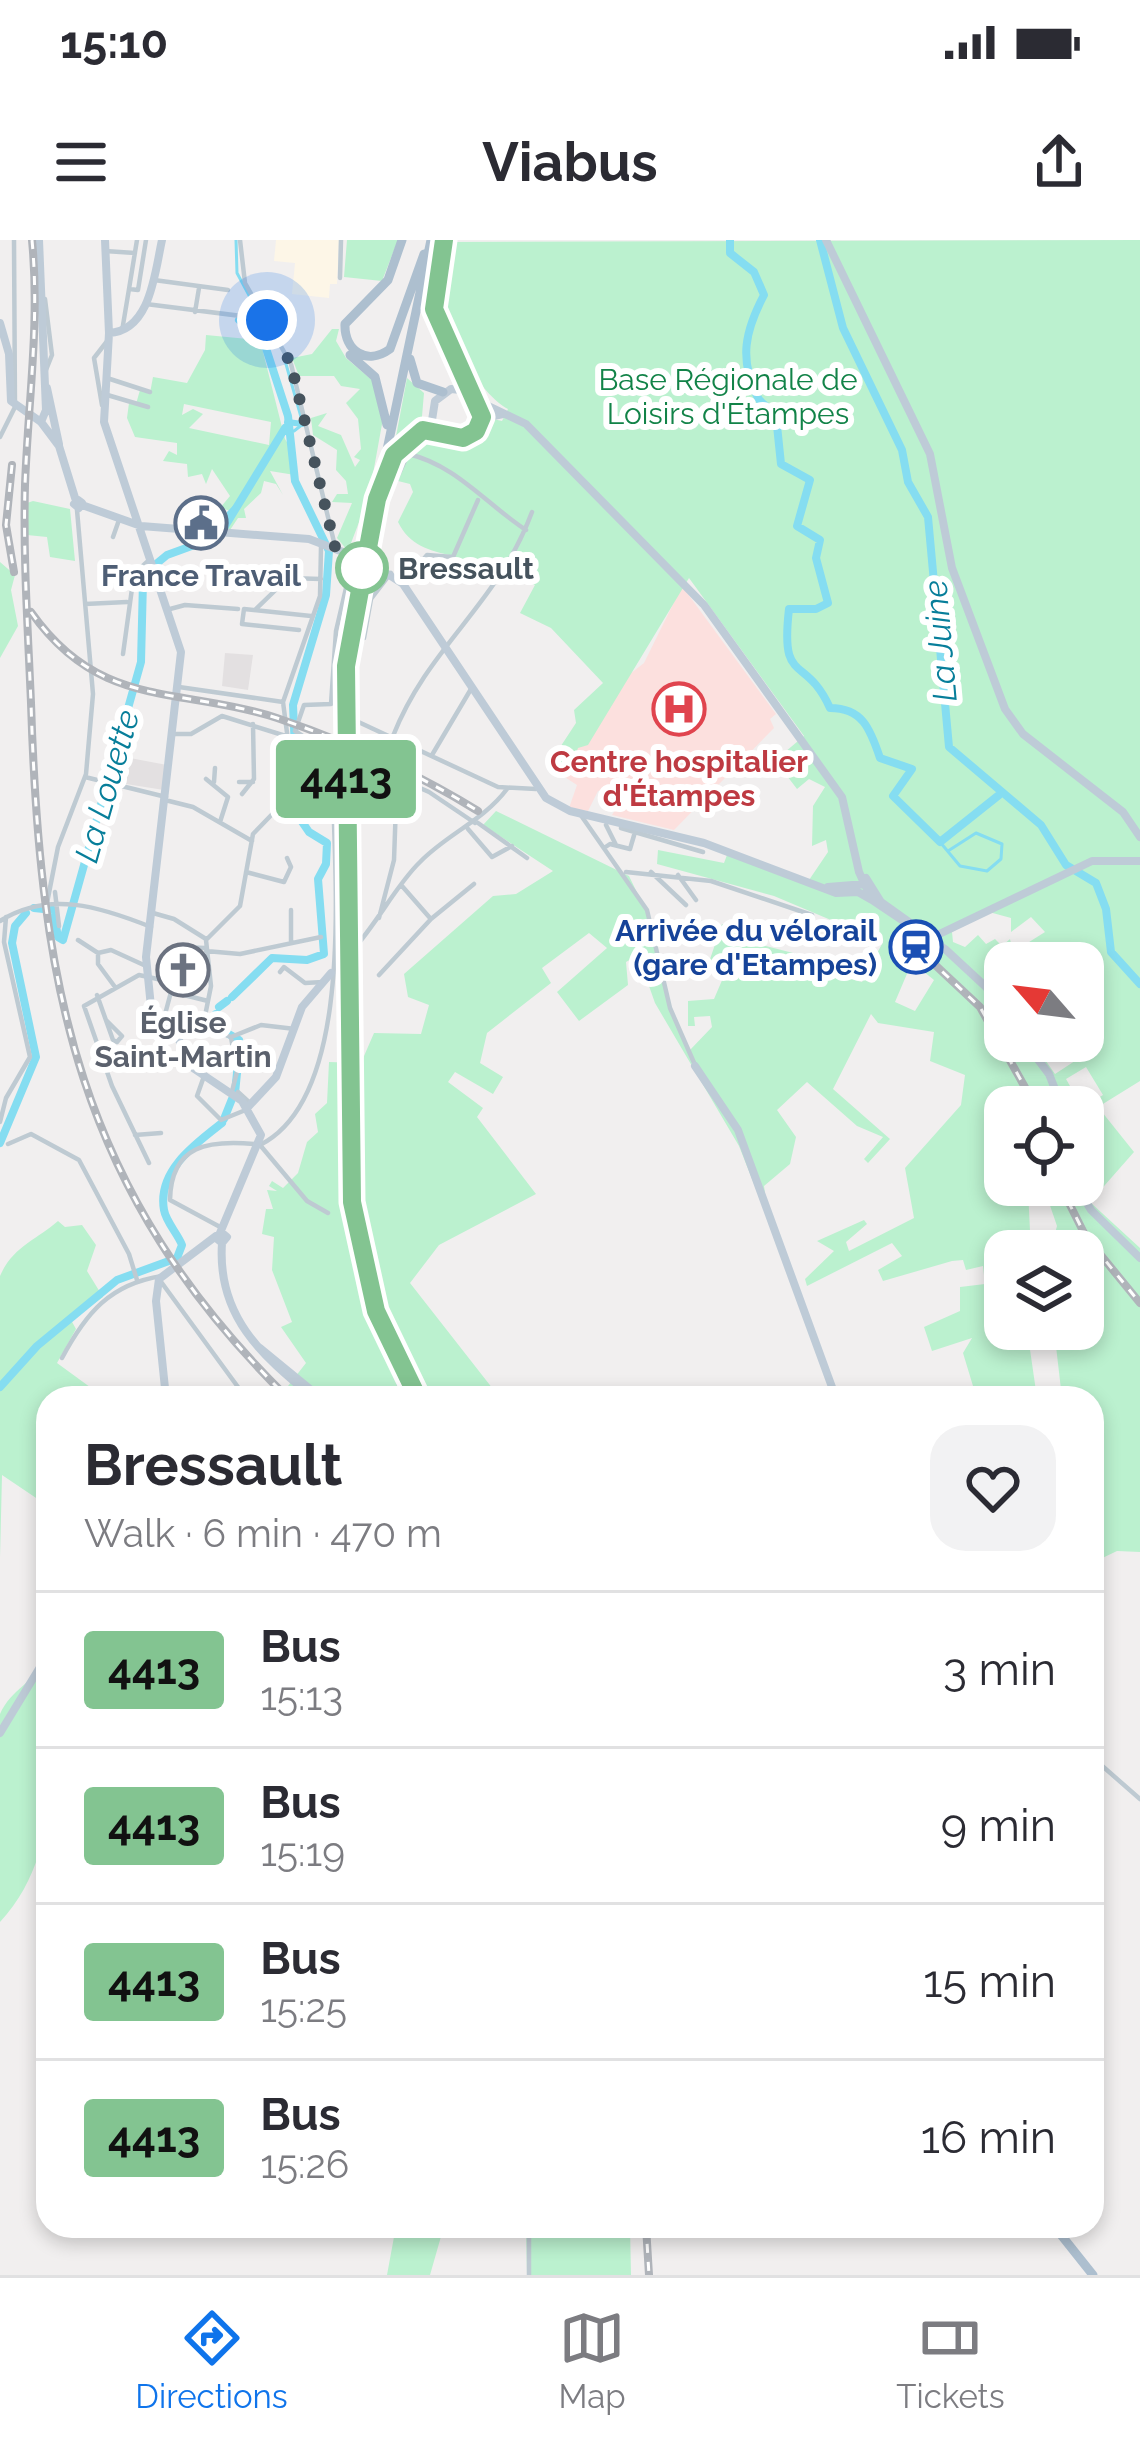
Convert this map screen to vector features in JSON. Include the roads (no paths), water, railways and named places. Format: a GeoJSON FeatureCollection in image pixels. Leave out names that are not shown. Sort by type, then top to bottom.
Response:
{"type":"FeatureCollection","features":[{"type":"Feature","properties":{"kind":"main road"},"geometry":{"type":"LineString","coordinates":[[402,240],[392,274],[347,319],[346,338],[363,356],[381,355],[395,339],[429,240]]}},
{"type":"Feature","properties":{"kind":"main road"},"geometry":{"type":"LineString","coordinates":[[407,1386],[368,1284],[350,1172],[346,666],[429,240]]}},
{"type":"Feature","properties":{"kind":"main road"},"geometry":{"type":"LineString","coordinates":[[406,1386],[368,1298],[350,1218],[341,946],[341,665],[424,254]]}},
{"type":"Feature","properties":{"kind":"main road"},"geometry":{"type":"LineString","coordinates":[[366,299],[345,313],[340,334],[350,354],[375,377],[387,425]]}},
{"type":"Feature","properties":{"kind":"main road"},"geometry":{"type":"LineString","coordinates":[[410,343],[417,383],[445,391]]}},
{"type":"Feature","properties":{"kind":"main road"},"geometry":{"type":"LineString","coordinates":[[377,499],[406,440],[423,430],[441,433]]}},
{"type":"Feature","properties":{"kind":"main road"},"geometry":{"type":"LineString","coordinates":[[1067,2238],[1096,2275]]}},
{"type":"Feature","properties":{"kind":"street"},"geometry":{"type":"LineString","coordinates":[[13,381],[14,240]]}},
{"type":"Feature","properties":{"kind":"street"},"geometry":{"type":"LineString","coordinates":[[38,420],[45,406],[39,240]]}},
{"type":"Feature","properties":{"kind":"street"},"geometry":{"type":"LineString","coordinates":[[122,331],[141,240]]}},
{"type":"Feature","properties":{"kind":"street"},"geometry":{"type":"LineString","coordinates":[[138,290],[141,240]]}},
{"type":"Feature","properties":{"kind":"street"},"geometry":{"type":"LineString","coordinates":[[109,336],[122,331],[146,304],[162,240]]}},
{"type":"Feature","properties":{"kind":"street"},"geometry":{"type":"LineString","coordinates":[[206,946],[240,906],[252,841],[260,823],[282,804],[289,737],[285,704],[328,548],[291,364],[241,272],[240,240]]}},
{"type":"Feature","properties":{"kind":"street"},"geometry":{"type":"LineString","coordinates":[[340,278],[341,240]]}},
{"type":"Feature","properties":{"kind":"street"},"geometry":{"type":"LineString","coordinates":[[444,240],[434,309],[471,392],[543,440],[704,605],[846,804],[860,881],[877,901],[968,963],[984,984]]}},
{"type":"Feature","properties":{"kind":"street"},"geometry":{"type":"LineString","coordinates":[[826,240],[930,454],[952,568],[970,628],[1005,709],[1038,744],[1123,812],[1140,837]]}},
{"type":"Feature","properties":{"kind":"street"},"geometry":{"type":"LineString","coordinates":[[135,253],[105,246],[109,336],[103,406],[111,456],[170,609],[181,652],[147,970],[150,1004],[172,1028],[187,1061],[203,1079],[249,1106],[260,1145],[308,1201],[328,1213]]}},
{"type":"Feature","properties":{"kind":"street"},"geometry":{"type":"LineString","coordinates":[[154,280],[228,290]]}},
{"type":"Feature","properties":{"kind":"street"},"geometry":{"type":"LineString","coordinates":[[195,312],[199,286]]}},
{"type":"Feature","properties":{"kind":"street"},"geometry":{"type":"LineString","coordinates":[[129,289],[151,292]]}},
{"type":"Feature","properties":{"kind":"street"},"geometry":{"type":"LineString","coordinates":[[41,293],[52,355],[41,373],[78,505],[94,672],[85,777],[58,847],[54,887],[47,903]]}},
{"type":"Feature","properties":{"kind":"street"},"geometry":{"type":"LineString","coordinates":[[146,304],[267,320]]}},
{"type":"Feature","properties":{"kind":"street"},"geometry":{"type":"LineString","coordinates":[[0,322],[17,408],[0,437]]}},
{"type":"Feature","properties":{"kind":"street"},"geometry":{"type":"LineString","coordinates":[[460,359],[459,374],[432,411],[441,433],[460,439],[504,413]]}},
{"type":"Feature","properties":{"kind":"street"},"geometry":{"type":"LineString","coordinates":[[103,384],[150,392]]}},
{"type":"Feature","properties":{"kind":"street"},"geometry":{"type":"LineString","coordinates":[[103,384],[148,407]]}},
{"type":"Feature","properties":{"kind":"street"},"geometry":{"type":"LineString","coordinates":[[445,391],[471,392]]}},
{"type":"Feature","properties":{"kind":"street"},"geometry":{"type":"LineString","coordinates":[[478,428],[480,402]]}},
{"type":"Feature","properties":{"kind":"street"},"geometry":{"type":"LineString","coordinates":[[17,408],[38,420],[58,446]]}},
{"type":"Feature","properties":{"kind":"street"},"geometry":{"type":"LineString","coordinates":[[303,1386],[254,1344],[226,1294],[220,1235],[260,1145],[289,1122],[308,1094],[330,1034],[332,755],[295,731],[304,705],[327,708],[332,701],[336,631],[404,456],[415,455],[466,482],[478,500],[526,530]]}},
{"type":"Feature","properties":{"kind":"street"},"geometry":{"type":"LineString","coordinates":[[403,584],[428,555],[453,557],[478,500]]}},
{"type":"Feature","properties":{"kind":"street"},"geometry":{"type":"LineString","coordinates":[[78,505],[140,526],[298,537],[391,573],[403,584],[536,789],[580,814],[644,824],[703,852]]}},
{"type":"Feature","properties":{"kind":"street"},"geometry":{"type":"LineString","coordinates":[[113,537],[121,520],[134,511]]}},
{"type":"Feature","properties":{"kind":"street"},"geometry":{"type":"LineString","coordinates":[[393,736],[425,668],[500,582],[532,512]]}},
{"type":"Feature","properties":{"kind":"street"},"geometry":{"type":"LineString","coordinates":[[85,604],[127,602],[134,597],[135,572],[153,562]]}},
{"type":"Feature","properties":{"kind":"street"},"geometry":{"type":"LineString","coordinates":[[364,638],[371,599],[391,573]]}},
{"type":"Feature","properties":{"kind":"street"},"geometry":{"type":"LineString","coordinates":[[255,610],[289,578],[321,579]]}},
{"type":"Feature","properties":{"kind":"street"},"geometry":{"type":"LineString","coordinates":[[123,654],[127,602]]}},
{"type":"Feature","properties":{"kind":"street"},"geometry":{"type":"LineString","coordinates":[[170,609],[185,605],[238,609]]}},
{"type":"Feature","properties":{"kind":"street"},"geometry":{"type":"LineString","coordinates":[[299,630],[242,624],[244,609],[311,616]]}},
{"type":"Feature","properties":{"kind":"street"},"geometry":{"type":"LineString","coordinates":[[178,687],[285,704]]}},
{"type":"Feature","properties":{"kind":"street"},"geometry":{"type":"LineString","coordinates":[[432,755],[470,689]]}},
{"type":"Feature","properties":{"kind":"street"},"geometry":{"type":"LineString","coordinates":[[173,734],[195,732],[222,716],[289,737]]}},
{"type":"Feature","properties":{"kind":"street"},"geometry":{"type":"LineString","coordinates":[[352,719],[507,789],[536,789]]}},
{"type":"Feature","properties":{"kind":"street"},"geometry":{"type":"LineString","coordinates":[[242,794],[253,782],[253,724]]}},
{"type":"Feature","properties":{"kind":"street"},"geometry":{"type":"LineString","coordinates":[[274,731],[289,727]]}},
{"type":"Feature","properties":{"kind":"street"},"geometry":{"type":"LineString","coordinates":[[355,759],[397,776],[527,858]]}},
{"type":"Feature","properties":{"kind":"street"},"geometry":{"type":"LineString","coordinates":[[215,768],[210,781],[228,797],[220,822]]}},
{"type":"Feature","properties":{"kind":"street"},"geometry":{"type":"LineString","coordinates":[[388,903],[397,776]]}},
{"type":"Feature","properties":{"kind":"street"},"geometry":{"type":"LineString","coordinates":[[85,777],[166,798],[252,841]]}},
{"type":"Feature","properties":{"kind":"street"},"geometry":{"type":"LineString","coordinates":[[239,782],[253,782]]}},
{"type":"Feature","properties":{"kind":"street"},"geometry":{"type":"LineString","coordinates":[[350,953],[422,859],[475,822],[507,789]]}},
{"type":"Feature","properties":{"kind":"street"},"geometry":{"type":"LineString","coordinates":[[580,814],[651,920],[670,1009],[695,1066],[738,1130],[832,1386]]}},
{"type":"Feature","properties":{"kind":"street"},"geometry":{"type":"LineString","coordinates":[[606,825],[616,845]]}},
{"type":"Feature","properties":{"kind":"street"},"geometry":{"type":"LineString","coordinates":[[466,828],[495,858],[512,846]]}},
{"type":"Feature","properties":{"kind":"street"},"geometry":{"type":"LineString","coordinates":[[621,828],[821,886],[843,888],[860,881]]}},
{"type":"Feature","properties":{"kind":"street"},"geometry":{"type":"LineString","coordinates":[[604,848],[630,849],[635,832]]}},
{"type":"Feature","properties":{"kind":"street"},"geometry":{"type":"LineString","coordinates":[[246,872],[284,883],[291,867],[287,858]]}},
{"type":"Feature","properties":{"kind":"street"},"geometry":{"type":"LineString","coordinates":[[932,937],[1100,858],[1140,861]]}},
{"type":"Feature","properties":{"kind":"street"},"geometry":{"type":"LineString","coordinates":[[623,872],[678,875],[759,894],[812,915]]}},
{"type":"Feature","properties":{"kind":"street"},"geometry":{"type":"LineString","coordinates":[[651,872],[686,905]]}},
{"type":"Feature","properties":{"kind":"street"},"geometry":{"type":"LineString","coordinates":[[678,875],[696,900]]}},
{"type":"Feature","properties":{"kind":"street"},"geometry":{"type":"LineString","coordinates":[[379,975],[430,919],[473,884]]}},
{"type":"Feature","properties":{"kind":"street"},"geometry":{"type":"LineString","coordinates":[[402,886],[430,919]]}},
{"type":"Feature","properties":{"kind":"street"},"geometry":{"type":"LineString","coordinates":[[54,887],[59,926]]}},
{"type":"Feature","properties":{"kind":"street"},"geometry":{"type":"LineString","coordinates":[[0,1122],[6,1098],[30,1057],[3,920],[47,903],[105,909],[151,927]]}},
{"type":"Feature","properties":{"kind":"street"},"geometry":{"type":"LineString","coordinates":[[291,941],[292,910]]}},
{"type":"Feature","properties":{"kind":"street"},"geometry":{"type":"LineString","coordinates":[[153,914],[174,919],[206,946],[211,986],[203,1026]]}},
{"type":"Feature","properties":{"kind":"street"},"geometry":{"type":"LineString","coordinates":[[162,980],[180,947],[206,946],[240,954],[321,937]]}},
{"type":"Feature","properties":{"kind":"street"},"geometry":{"type":"LineString","coordinates":[[77,940],[98,953],[111,950],[162,980],[171,992],[208,1000]]}},
{"type":"Feature","properties":{"kind":"street"},"geometry":{"type":"LineString","coordinates":[[98,953],[98,964],[116,987]]}},
{"type":"Feature","properties":{"kind":"street"},"geometry":{"type":"LineString","coordinates":[[280,972],[284,967],[304,982],[323,982]]}},
{"type":"Feature","properties":{"kind":"street"},"geometry":{"type":"LineString","coordinates":[[203,1079],[197,1096],[223,1121],[249,1106],[276,1078],[305,1002],[334,969]]}},
{"type":"Feature","properties":{"kind":"street"},"geometry":{"type":"LineString","coordinates":[[147,970],[85,1004],[149,1163]]}},
{"type":"Feature","properties":{"kind":"street"},"geometry":{"type":"LineString","coordinates":[[163,1019],[171,992]]}},
{"type":"Feature","properties":{"kind":"street"},"geometry":{"type":"LineString","coordinates":[[98,995],[106,1020]]}},
{"type":"Feature","properties":{"kind":"street"},"geometry":{"type":"LineString","coordinates":[[172,1028],[203,1026],[233,1035],[262,1025],[295,1029]]}},
{"type":"Feature","properties":{"kind":"street"},"geometry":{"type":"LineString","coordinates":[[233,1035],[234,1095]]}},
{"type":"Feature","properties":{"kind":"street"},"geometry":{"type":"LineString","coordinates":[[135,1135],[160,1133]]}},
{"type":"Feature","properties":{"kind":"street"},"geometry":{"type":"LineString","coordinates":[[8,1144],[31,1134],[74,1156],[136,1275]]}},
{"type":"Feature","properties":{"kind":"street"},"geometry":{"type":"LineString","coordinates":[[220,1235],[170,1200],[175,1177],[185,1158],[206,1142],[260,1145]]}},
{"type":"Feature","properties":{"kind":"street"},"geometry":{"type":"LineString","coordinates":[[1093,1206],[1140,1258]]}},
{"type":"Feature","properties":{"kind":"street"},"geometry":{"type":"LineString","coordinates":[[62,1358],[82,1320],[116,1289],[136,1275],[160,1278],[220,1235]]}},
{"type":"Feature","properties":{"kind":"street"},"geometry":{"type":"LineString","coordinates":[[160,1278],[156,1301],[165,1386]]}},
{"type":"Feature","properties":{"kind":"street"},"geometry":{"type":"LineString","coordinates":[[160,1278],[237,1386]]}},
{"type":"Feature","properties":{"kind":"street"},"geometry":{"type":"LineString","coordinates":[[0,1733],[36,1674]]}},
{"type":"Feature","properties":{"kind":"street"},"geometry":{"type":"LineString","coordinates":[[1104,1768],[1140,1799]]}},
{"type":"Feature","properties":{"kind":"street"},"geometry":{"type":"LineString","coordinates":[[529,2238],[530,2275]]}},
{"type":"Feature","properties":{"kind":"waterway"},"geometry":{"type":"LineString","coordinates":[[236,240],[237,273],[259,314]]}},
{"type":"Feature","properties":{"kind":"waterway"},"geometry":{"type":"LineString","coordinates":[[730,240],[730,253],[754,272],[764,295],[747,345],[751,383],[758,399],[776,416],[781,464],[810,480],[797,526],[820,540],[816,558],[828,603],[816,609],[789,609],[791,660],[821,691],[830,708],[850,712],[863,722],[880,758],[912,769],[893,796],[940,842],[999,795]]}},
{"type":"Feature","properties":{"kind":"waterway","name":"La Juine"},"geometry":{"type":"LineString","coordinates":[[820,240],[843,328],[902,450],[908,482],[928,517],[949,747],[1041,825],[1066,865],[1096,883],[1106,909],[1111,952],[1140,984]]}},
{"type":"Feature","properties":{"kind":"waterway"},"geometry":{"type":"LineString","coordinates":[[232,997],[272,958],[307,960],[324,954],[318,879],[326,864],[327,843],[309,832],[298,816],[293,705],[326,595],[329,551],[295,481],[288,416],[262,336],[239,320]]}},
{"type":"Feature","properties":{"kind":"waterway"},"geometry":{"type":"LineString","coordinates":[[266,324],[277,343]]}},
{"type":"Feature","properties":{"kind":"waterway"},"geometry":{"type":"LineString","coordinates":[[284,357],[303,424],[294,431]]}},
{"type":"Feature","properties":{"kind":"waterway"},"geometry":{"type":"LineString","coordinates":[[287,422],[301,425]]}},
{"type":"Feature","properties":{"kind":"waterway"},"geometry":{"type":"LineString","coordinates":[[287,422],[303,424]]}},
{"type":"Feature","properties":{"kind":"waterway","name":"La Louette"},"geometry":{"type":"LineString","coordinates":[[144,574],[167,555],[219,536],[285,428]]}},
{"type":"Feature","properties":{"kind":"waterway","name":"La Louette"},"geometry":{"type":"LineString","coordinates":[[228,513],[246,495]]}},
{"type":"Feature","properties":{"kind":"waterway","name":"La Louette"},"geometry":{"type":"LineString","coordinates":[[34,908],[53,910],[58,937],[63,940],[141,662],[143,581]]}},
{"type":"Feature","properties":{"kind":"waterway"},"geometry":{"type":"LineString","coordinates":[[940,842],[960,866],[987,871],[1001,859],[1002,844],[976,833],[948,851]]}},
{"type":"Feature","properties":{"kind":"waterway","name":"La Louette"},"geometry":{"type":"LineString","coordinates":[[0,1143],[36,1057],[12,943],[15,926],[26,913]]}},
{"type":"Feature","properties":{"kind":"waterway"},"geometry":{"type":"LineString","coordinates":[[219,1007],[227,1001]]}},
{"type":"Feature","properties":{"kind":"waterway"},"geometry":{"type":"LineString","coordinates":[[216,1014],[216,1028]]}},
{"type":"Feature","properties":{"kind":"waterway"},"geometry":{"type":"LineString","coordinates":[[220,1029],[239,1040]]}},
{"type":"Feature","properties":{"kind":"waterway"},"geometry":{"type":"LineString","coordinates":[[235,1093],[238,1063]]}},
{"type":"Feature","properties":{"kind":"waterway"},"geometry":{"type":"LineString","coordinates":[[224,1119],[232,1099]]}},
{"type":"Feature","properties":{"kind":"waterway"},"geometry":{"type":"LineString","coordinates":[[0,1387],[37,1346],[117,1280],[177,1258],[182,1245],[164,1210],[166,1183],[180,1160],[222,1123]]}},
{"type":"Feature","properties":{"kind":"railway"},"geometry":{"type":"LineString","coordinates":[[32,240],[35,302],[25,485],[26,594],[36,806],[45,902],[61,993],[84,1079],[116,1162],[160,1242],[217,1320],[277,1386]]}},
{"type":"Feature","properties":{"kind":"railway"},"geometry":{"type":"LineString","coordinates":[[12,465],[6,525],[14,572]]}},
{"type":"Feature","properties":{"kind":"railway"},"geometry":{"type":"LineString","coordinates":[[31,612],[57,643],[113,680],[303,727],[405,771],[478,811]]}},
{"type":"Feature","properties":{"kind":"railway"},"geometry":{"type":"LineString","coordinates":[[916,947],[980,1007],[1024,1086]]}},
{"type":"Feature","properties":{"kind":"railway"},"geometry":{"type":"LineString","coordinates":[[1070,1206],[1086,1237],[1140,1303]]}},
{"type":"Feature","properties":{"kind":"railway"},"geometry":{"type":"LineString","coordinates":[[647,2238],[649,2275]]}},
{"type":"Feature","properties":{"kind":"place","name":"France Travail"},"geometry":{"type":"Point","coordinates":[201,523]}},
{"type":"Feature","properties":{"kind":"place","name":"Bressault"},"geometry":{"type":"Point","coordinates":[362,568]}},
{"type":"Feature","properties":{"kind":"place","name":"Centre hospitalier d'Étampes"},"geometry":{"type":"Point","coordinates":[679,709]}},
{"type":"Feature","properties":{"kind":"place","name":"Arrivée du vélorail (gare d'Etampes)"},"geometry":{"type":"Point","coordinates":[916,947]}},
{"type":"Feature","properties":{"kind":"place","name":"Église Saint-Martin"},"geometry":{"type":"Point","coordinates":[183,970]}},
{"type":"Feature","properties":{"kind":"park label","name":"Base Régionale de Loisirs d'Étampes"},"geometry":{"type":"Point","coordinates":[728,396]}}]}
